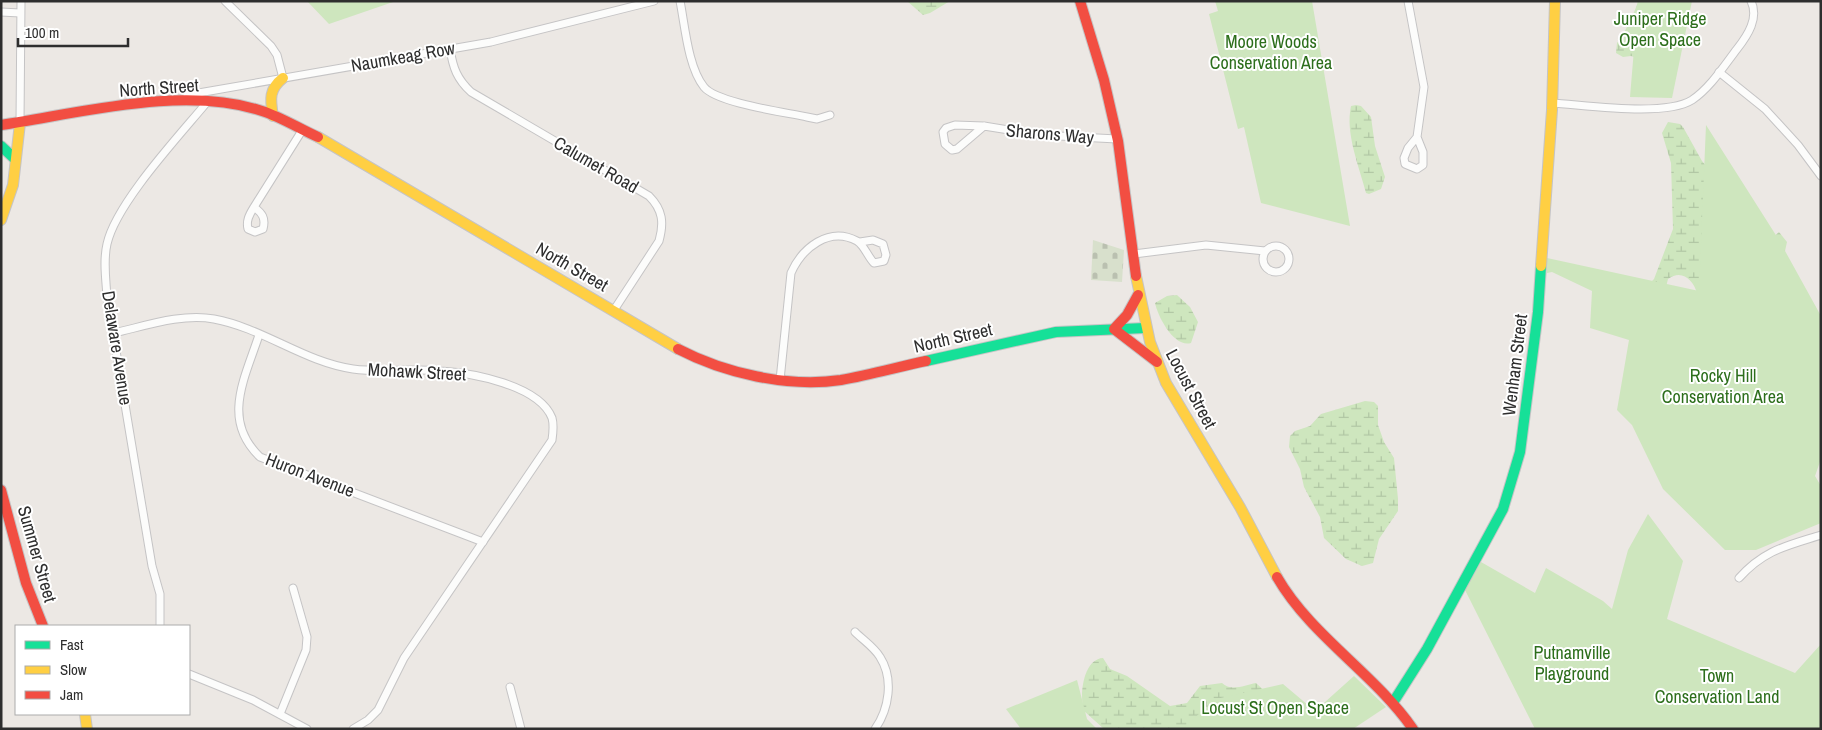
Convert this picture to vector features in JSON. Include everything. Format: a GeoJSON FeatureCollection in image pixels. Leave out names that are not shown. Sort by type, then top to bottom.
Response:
{"type":"FeatureCollection","features":[{"type":"Feature","properties":{"kind":"street"},"geometry":{"type":"LineString","coordinates":[[1,220],[13,185],[20,123],[21,1]]}},
{"type":"Feature","properties":{"kind":"street"},"geometry":{"type":"LineString","coordinates":[[225,1],[271,46],[277,55],[283,78],[271,90],[272,116]]}},
{"type":"Feature","properties":{"kind":"street","name":"Naumkeag Row"},"geometry":{"type":"LineString","coordinates":[[150,102],[492,42],[654,1]]}},
{"type":"Feature","properties":{"kind":"street"},"geometry":{"type":"LineString","coordinates":[[680,1],[694,66],[705,88],[717,97],[807,117],[817,119],[830,115]]}},
{"type":"Feature","properties":{"kind":"street","name":"Locust Street"},"geometry":{"type":"LineString","coordinates":[[1080,1],[1117,139],[1134,254],[1138,295],[1145,328],[1156,362],[1170,392],[1232,494],[1286,592],[1302,612],[1394,701],[1413,729]]}},
{"type":"Feature","properties":{"kind":"street"},"geometry":{"type":"LineString","coordinates":[[1408,1],[1424,87],[1417,137]]}},
{"type":"Feature","properties":{"kind":"street","name":"Wenham Street"},"geometry":{"type":"LineString","coordinates":[[1394,701],[1427,649],[1502,509],[1520,452],[1538,312],[1552,104],[1555,1]]}},
{"type":"Feature","properties":{"kind":"street"},"geometry":{"type":"LineString","coordinates":[[1552,104],[1671,108],[1692,100],[1719,72],[1754,22],[1755,10],[1750,1]]}},
{"type":"Feature","properties":{"kind":"street"},"geometry":{"type":"LineString","coordinates":[[1,12],[20,13]]}},
{"type":"Feature","properties":{"kind":"street","name":"Calumet Road"},"geometry":{"type":"LineString","coordinates":[[450,49],[454,69],[461,83],[471,92],[649,196],[659,206],[662,230],[658,241],[614,310]]}},
{"type":"Feature","properties":{"kind":"street"},"geometry":{"type":"LineString","coordinates":[[1719,72],[1765,109],[1798,145],[1821,176]]}},
{"type":"Feature","properties":{"kind":"street","name":"North Street"},"geometry":{"type":"LineString","coordinates":[[1,125],[150,102],[208,101],[272,116],[303,129],[680,350],[717,366],[757,377],[816,382],[840,380],[1056,332],[1145,328]]}},
{"type":"Feature","properties":{"kind":"street","name":"Delaware Avenue"},"geometry":{"type":"LineString","coordinates":[[160,625],[160,594],[152,566],[105,270],[107,244],[115,222],[129,200],[208,101]]}},
{"type":"Feature","properties":{"kind":"street","name":"Sharons Way"},"geometry":{"type":"LineString","coordinates":[[984,126],[957,149],[952,150],[945,144],[943,132],[951,125],[984,126],[1040,135],[1117,139]]}},
{"type":"Feature","properties":{"kind":"street"},"geometry":{"type":"LineString","coordinates":[[254,207],[303,129]]}},
{"type":"Feature","properties":{"kind":"street"},"geometry":{"type":"LineString","coordinates":[[1,146],[15,158]]}},
{"type":"Feature","properties":{"kind":"street"},"geometry":{"type":"LineString","coordinates":[[780,380],[791,273],[796,262],[802,252],[823,240],[849,238],[860,242]]}},
{"type":"Feature","properties":{"kind":"street"},"geometry":{"type":"LineString","coordinates":[[1134,254],[1206,245],[1264,251]]}},
{"type":"Feature","properties":{"kind":"street"},"geometry":{"type":"LineString","coordinates":[[1138,295],[1127,315],[1114,329],[1156,362]]}},
{"type":"Feature","properties":{"kind":"street","name":"Mohawk Street"},"geometry":{"type":"LineString","coordinates":[[114,333],[191,318],[214,319],[352,369],[378,371],[439,370],[477,376],[511,386],[535,398],[545,407],[554,428],[552,440],[404,658],[378,710],[368,720],[353,729]]}},
{"type":"Feature","properties":{"kind":"street","name":"Huron Avenue"},"geometry":{"type":"LineString","coordinates":[[259,335],[240,391],[238,409],[238,422],[249,447],[260,457],[483,542]]}},
{"type":"Feature","properties":{"kind":"street","name":"Summer Street"},"geometry":{"type":"LineString","coordinates":[[1,490],[26,583],[42,625]]}},
{"type":"Feature","properties":{"kind":"street"},"geometry":{"type":"LineString","coordinates":[[1739,578],[1754,561],[1775,550],[1821,534]]}},
{"type":"Feature","properties":{"kind":"street"},"geometry":{"type":"LineString","coordinates":[[280,714],[306,650],[307,637],[293,588]]}},
{"type":"Feature","properties":{"kind":"street"},"geometry":{"type":"LineString","coordinates":[[855,632],[874,650],[885,669],[889,700],[875,729]]}},
{"type":"Feature","properties":{"kind":"street"},"geometry":{"type":"LineString","coordinates":[[190,674],[253,700],[307,729]]}},
{"type":"Feature","properties":{"kind":"street"},"geometry":{"type":"LineString","coordinates":[[510,687],[520,729]]}},
{"type":"Feature","properties":{"kind":"street"},"geometry":{"type":"LineString","coordinates":[[85,715],[87,729]]}},
{"type":"Feature","properties":{"kind":"green space"},"geometry":{"type":"Polygon","coordinates":[[[307,1],[396,1],[329,24],[307,1]]]}},
{"type":"Feature","properties":{"kind":"green space"},"geometry":{"type":"Polygon","coordinates":[[[907,1],[950,1],[923,15],[907,1]]]}},
{"type":"Feature","properties":{"kind":"green space","name":"Moore Woods Conservation Area"},"geometry":{"type":"Polygon","coordinates":[[[1215,1],[1312,1],[1350,226],[1261,203],[1244,127],[1238,129],[1209,14],[1218,11],[1215,1]]]}},
{"type":"Feature","properties":{"kind":"green space"},"geometry":{"type":"Polygon","coordinates":[[[1638,1],[1642,60],[1631,56],[1623,57],[1616,53],[1617,43],[1635,11],[1638,1]]]}},
{"type":"Feature","properties":{"kind":"green space","name":"Juniper Ridge Open Space"},"geometry":{"type":"Polygon","coordinates":[[[1638,1],[1692,1],[1672,98],[1630,97],[1638,1]]]}},
{"type":"Feature","properties":{"kind":"green space"},"geometry":{"type":"Polygon","coordinates":[[[1351,106],[1361,106],[1371,117],[1375,146],[1385,177],[1381,189],[1369,194],[1366,193],[1351,138],[1351,106]]]}},
{"type":"Feature","properties":{"kind":"green space"},"geometry":{"type":"Polygon","coordinates":[[[1668,122],[1680,124],[1683,127],[1702,161],[1769,241],[1779,232],[1787,242],[1785,251],[1697,293],[1690,280],[1678,275],[1668,279],[1665,291],[1645,288],[1654,279],[1673,229],[1671,163],[1662,133],[1668,122]]]}},
{"type":"Feature","properties":{"kind":"green space","name":"Rocky Hill Conservation Area"},"geometry":{"type":"Polygon","coordinates":[[[1706,125],[1779,240],[1821,316],[1821,459],[1815,476],[1821,486],[1821,523],[1756,550],[1725,550],[1663,489],[1632,425],[1617,410],[1629,340],[1590,328],[1592,291],[1552,272],[1547,273],[1547,258],[1699,291],[1706,125]]]}},
{"type":"Feature","properties":{"kind":"green space"},"geometry":{"type":"Polygon","coordinates":[[[1093,240],[1124,250],[1122,282],[1091,280],[1093,240]]]}},
{"type":"Feature","properties":{"kind":"green space"},"geometry":{"type":"Polygon","coordinates":[[[1177,295],[1190,307],[1198,322],[1191,343],[1179,341],[1173,336],[1163,323],[1155,303],[1167,296],[1177,295]]]}},
{"type":"Feature","properties":{"kind":"green space"},"geometry":{"type":"Polygon","coordinates":[[[1365,401],[1374,402],[1378,406],[1378,425],[1384,442],[1394,458],[1398,511],[1379,539],[1373,563],[1362,566],[1346,559],[1324,538],[1320,517],[1304,487],[1300,469],[1289,447],[1290,436],[1295,431],[1310,426],[1321,414],[1365,401]]]}},
{"type":"Feature","properties":{"kind":"green space"},"geometry":{"type":"Polygon","coordinates":[[[1648,514],[1683,561],[1667,619],[1795,673],[1821,644],[1821,729],[1535,729],[1465,590],[1481,562],[1535,593],[1546,568],[1603,601],[1612,609],[1628,550],[1648,514]]]}},
{"type":"Feature","properties":{"kind":"green space"},"geometry":{"type":"Polygon","coordinates":[[[1103,658],[1110,669],[1127,676],[1170,706],[1187,703],[1200,686],[1222,683],[1226,686],[1234,687],[1256,683],[1269,695],[1331,729],[1104,729],[1084,711],[1082,697],[1087,671],[1096,660],[1103,658]]]}},
{"type":"Feature","properties":{"kind":"green space","name":"Locust St Open Space"},"geometry":{"type":"Polygon","coordinates":[[[1354,676],[1386,707],[1353,729],[1182,729],[1216,699],[1283,684],[1315,711],[1354,676]]]}},
{"type":"Feature","properties":{"kind":"green space"},"geometry":{"type":"Polygon","coordinates":[[[1077,680],[1087,719],[1097,729],[1021,729],[1006,709],[1077,680]]]}},
{"type":"Feature","properties":{"kind":"traffic: fast"},"geometry":{"type":"LineString","coordinates":[[1,146],[15,159]]}},
{"type":"Feature","properties":{"kind":"traffic: fast"},"geometry":{"type":"LineString","coordinates":[[1394,701],[1427,649],[1503,509],[1520,452],[1538,312],[1541,266]]}},
{"type":"Feature","properties":{"kind":"traffic: fast"},"geometry":{"type":"LineString","coordinates":[[926,361],[1056,332],[1145,328]]}},
{"type":"Feature","properties":{"kind":"traffic: slow"},"geometry":{"type":"LineString","coordinates":[[1541,266],[1552,110],[1555,1]]}},
{"type":"Feature","properties":{"kind":"traffic: slow"},"geometry":{"type":"LineString","coordinates":[[273,116],[271,104],[273,90],[283,78]]}},
{"type":"Feature","properties":{"kind":"traffic: slow"},"geometry":{"type":"LineString","coordinates":[[1,220],[13,185],[20,123]]}},
{"type":"Feature","properties":{"kind":"traffic: slow"},"geometry":{"type":"LineString","coordinates":[[318,137],[678,349]]}},
{"type":"Feature","properties":{"kind":"traffic: slow"},"geometry":{"type":"LineString","coordinates":[[1136,276],[1150,342],[1166,383],[1240,507],[1277,577]]}},
{"type":"Feature","properties":{"kind":"traffic: slow"},"geometry":{"type":"LineString","coordinates":[[85,715],[87,729]]}},
{"type":"Feature","properties":{"kind":"traffic: jam"},"geometry":{"type":"LineString","coordinates":[[1080,1],[1104,80],[1118,141],[1136,276]]}},
{"type":"Feature","properties":{"kind":"traffic: jam"},"geometry":{"type":"LineString","coordinates":[[1,125],[98,108],[166,101],[200,101],[232,104],[262,111],[318,137]]}},
{"type":"Feature","properties":{"kind":"traffic: jam"},"geometry":{"type":"LineString","coordinates":[[1138,295],[1127,315],[1114,329],[1157,362]]}},
{"type":"Feature","properties":{"kind":"traffic: jam"},"geometry":{"type":"LineString","coordinates":[[678,349],[696,358],[736,371],[778,380],[800,382],[841,380],[926,361]]}},
{"type":"Feature","properties":{"kind":"traffic: jam"},"geometry":{"type":"LineString","coordinates":[[1,490],[26,583],[43,625]]}},
{"type":"Feature","properties":{"kind":"traffic: jam"},"geometry":{"type":"LineString","coordinates":[[1277,577],[1307,618],[1380,690],[1413,729]]}},
{"type":"Feature","properties":{"kind":"park label","name":"Putnamville Playground"},"geometry":{"type":"Point","coordinates":[1572,663]}},
{"type":"Feature","properties":{"kind":"park label","name":"Town Conservation Land"},"geometry":{"type":"Point","coordinates":[1717,686]}}]}
